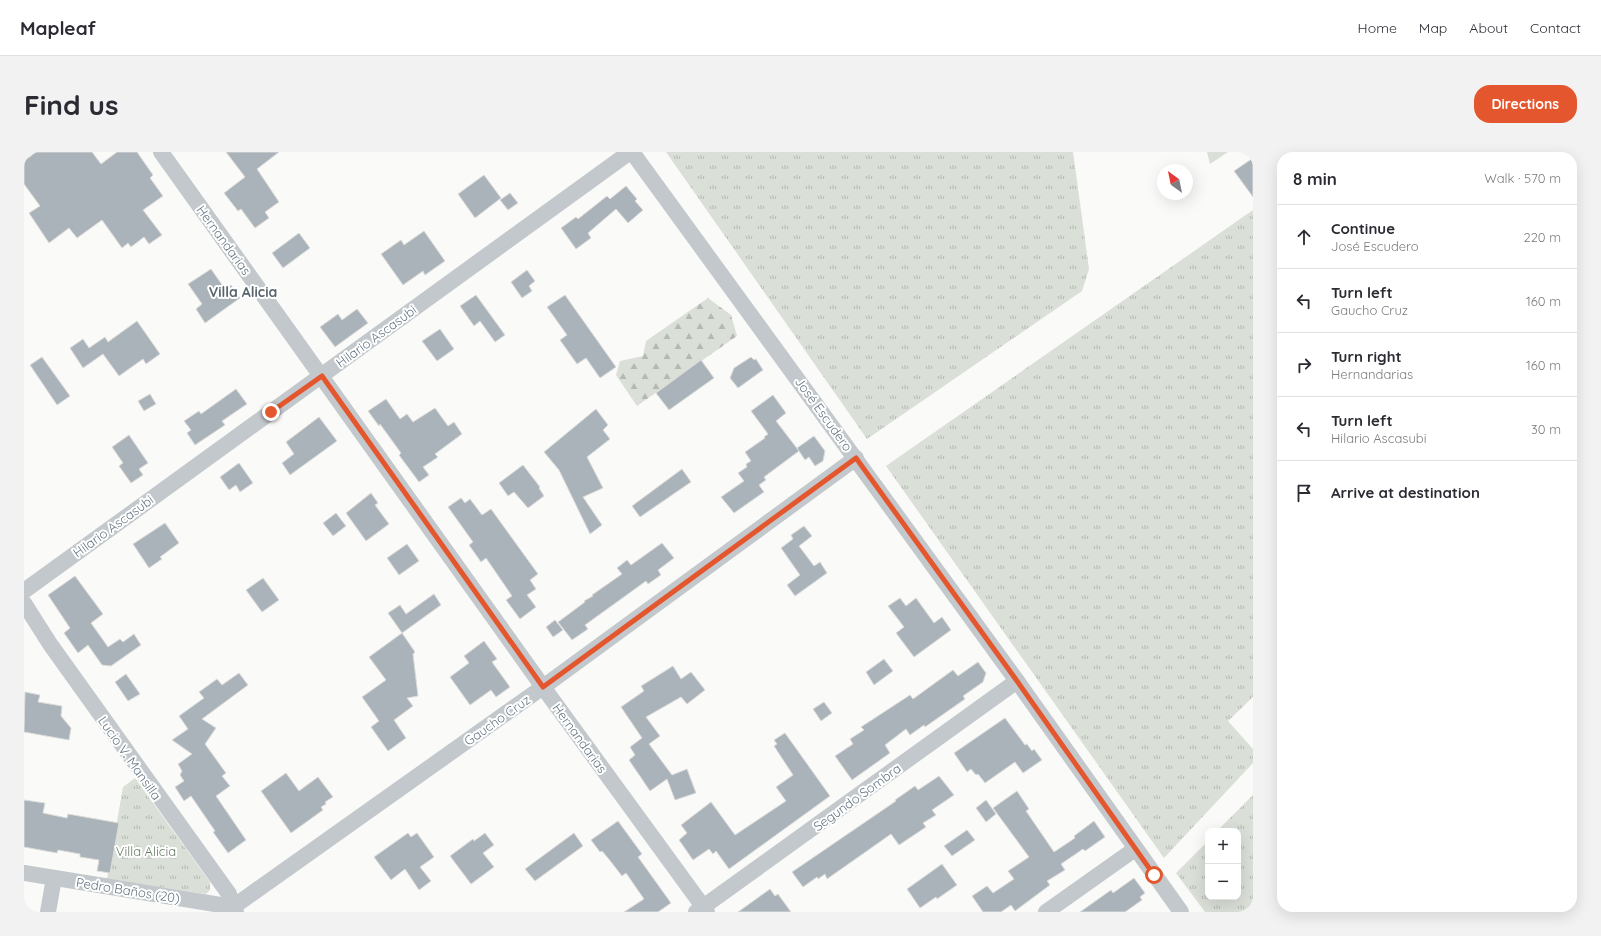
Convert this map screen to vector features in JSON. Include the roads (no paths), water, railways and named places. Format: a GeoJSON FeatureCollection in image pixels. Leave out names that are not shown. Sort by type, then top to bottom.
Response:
{"type":"FeatureCollection","features":[{"type":"Feature","properties":{"kind":"street","name":"Hernandarias"},"geometry":{"type":"LineString","coordinates":[[161,152],[702,910]]}},
{"type":"Feature","properties":{"kind":"street","name":"Hilario Ascasubi"},"geometry":{"type":"LineString","coordinates":[[24,590],[631,152]]}},
{"type":"Feature","properties":{"kind":"street","name":"José Escudero"},"geometry":{"type":"LineString","coordinates":[[631,152],[856,458],[1017,681],[1180,912]]}},
{"type":"Feature","properties":{"kind":"street","name":"Gaucho Cruz"},"geometry":{"type":"LineString","coordinates":[[234,910],[543,687],[856,458]]}},
{"type":"Feature","properties":{"kind":"street","name":"Lucio V. Mansilla"},"geometry":{"type":"LineString","coordinates":[[24,603],[50,644],[229,894],[234,910]]}},
{"type":"Feature","properties":{"kind":"street","name":"Segundo Sombra"},"geometry":{"type":"LineString","coordinates":[[702,910],[1017,681]]}},
{"type":"Feature","properties":{"kind":"street"},"geometry":{"type":"LineString","coordinates":[[1046,912],[1135,849]]}},
{"type":"Feature","properties":{"kind":"street","name":"Pedro Baños (20)"},"geometry":{"type":"LineString","coordinates":[[24,873],[234,910]]}},
{"type":"Feature","properties":{"kind":"street"},"geometry":{"type":"LineString","coordinates":[[48,912],[54,878]]}},
{"type":"Feature","properties":{"kind":"district","name":"Villa Alicia"},"geometry":{"type":"Point","coordinates":[243,292]}}]}
